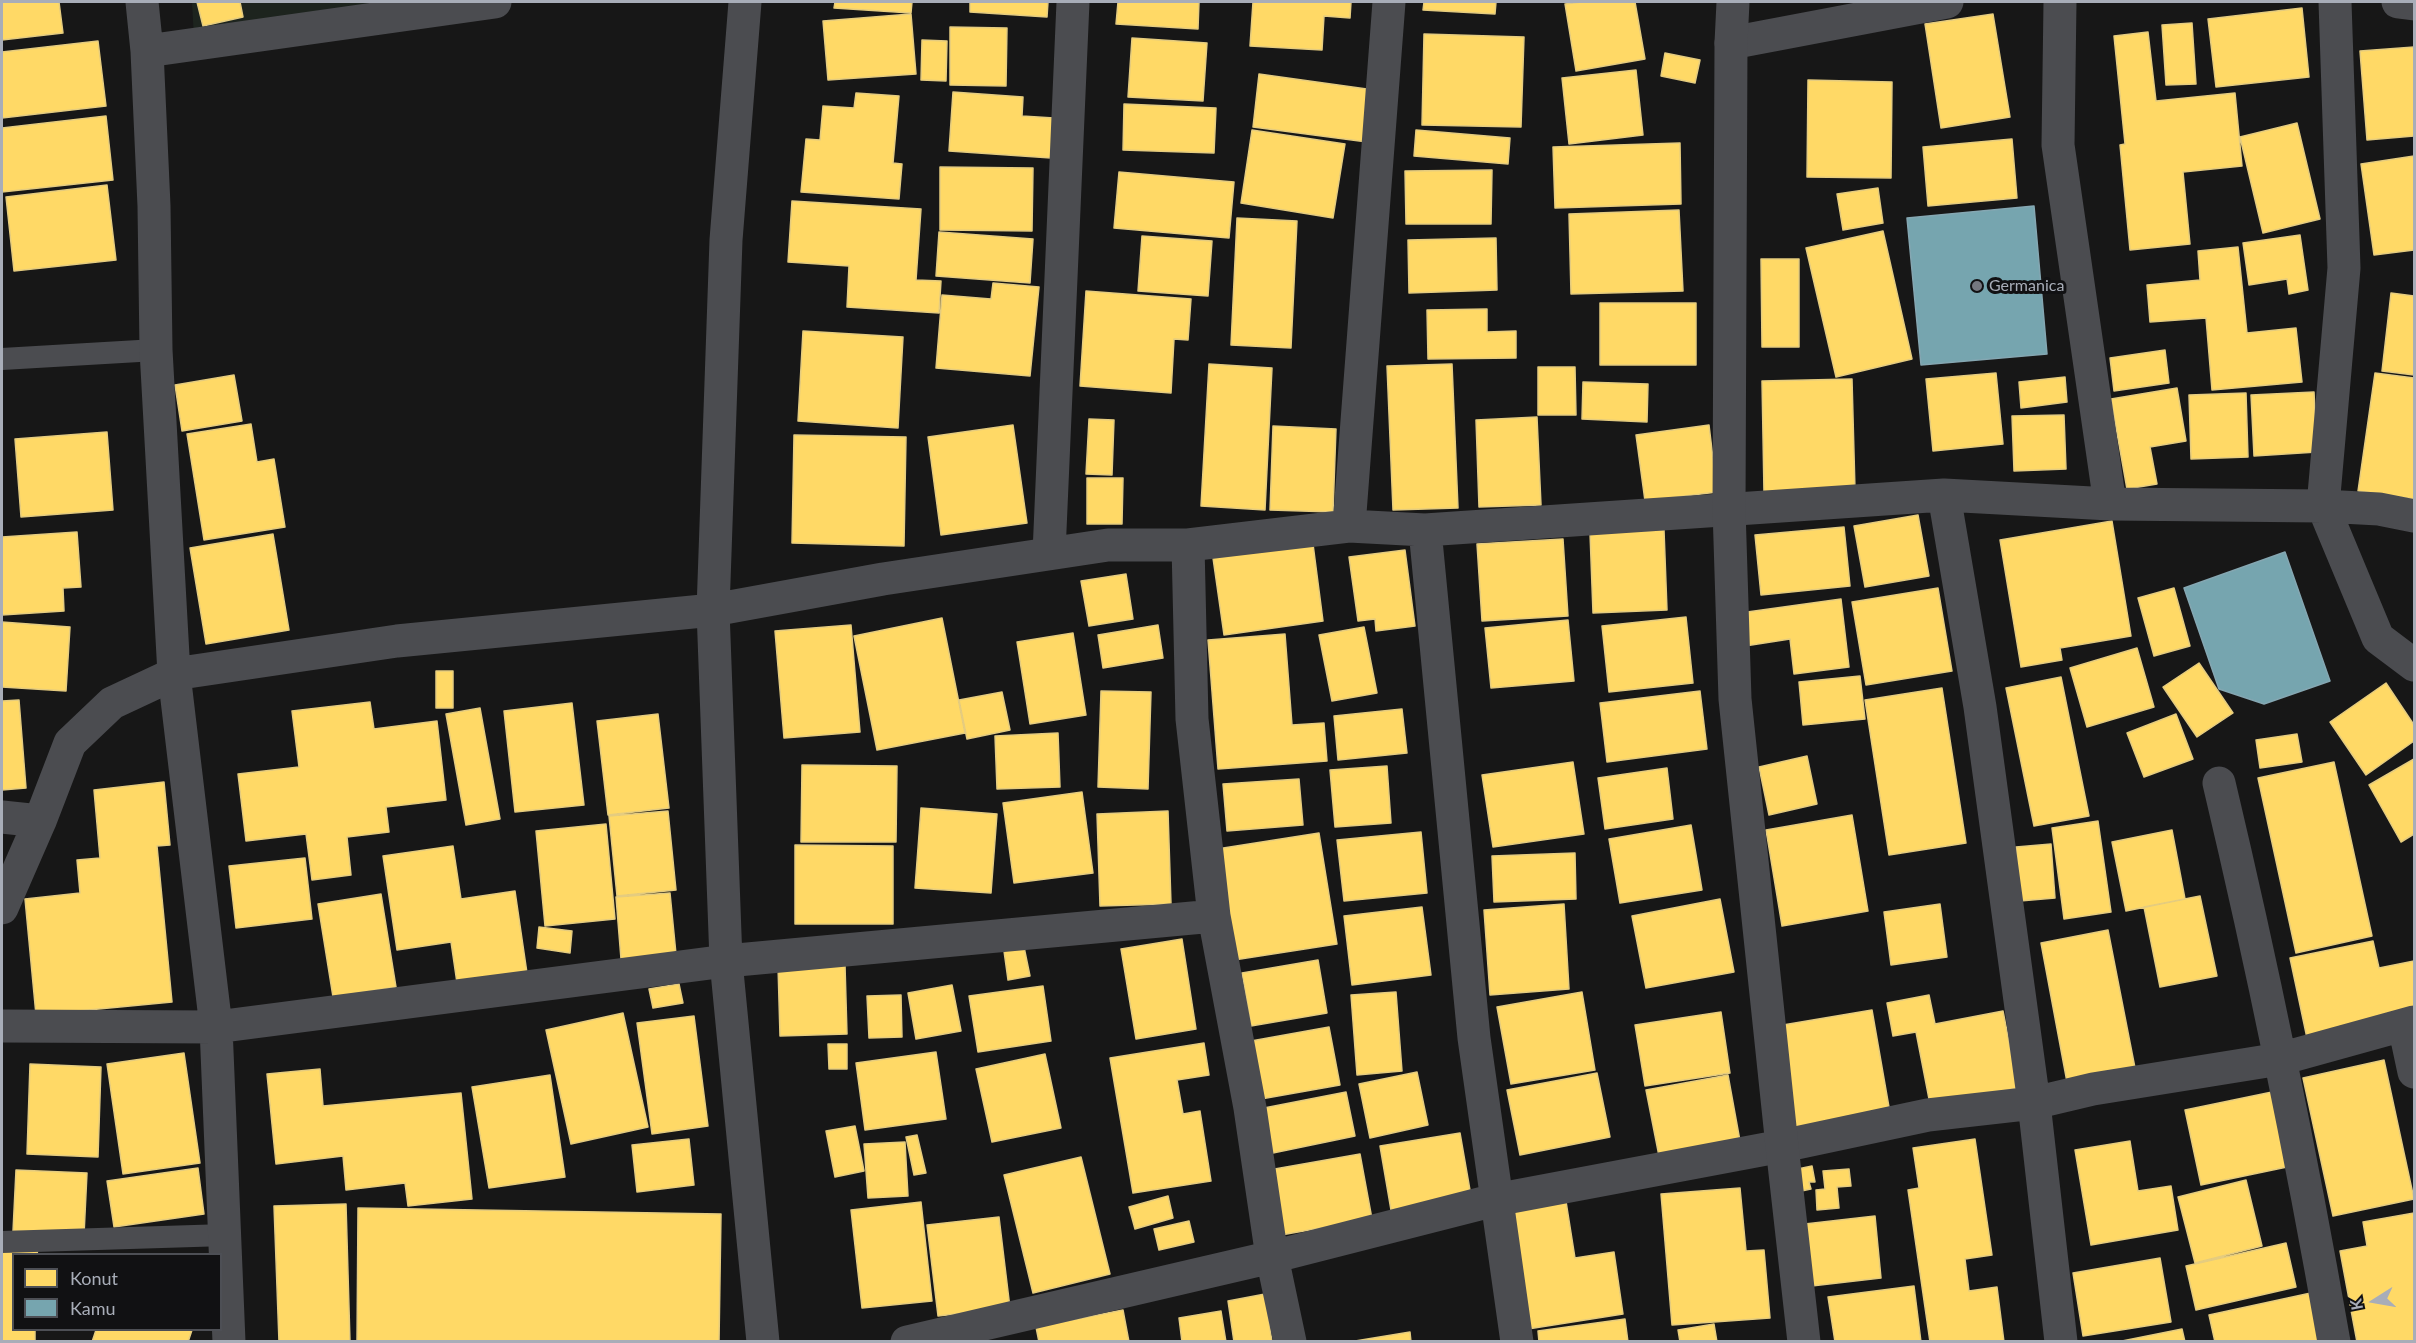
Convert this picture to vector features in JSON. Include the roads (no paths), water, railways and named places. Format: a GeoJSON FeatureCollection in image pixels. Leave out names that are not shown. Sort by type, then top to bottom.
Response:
{"type":"FeatureCollection","features":[{"type":"Feature","properties":{"kind":"street"},"geometry":{"type":"LineString","coordinates":[[142,2],[147,51],[154,206],[156,350],[174,674],[216,1027],[229,1341]]}},
{"type":"Feature","properties":{"kind":"street"},"geometry":{"type":"LineString","coordinates":[[147,51],[495,2]]}},
{"type":"Feature","properties":{"kind":"street"},"geometry":{"type":"LineString","coordinates":[[745,2],[726,240],[713,610],[726,961],[763,1341]]}},
{"type":"Feature","properties":{"kind":"street"},"geometry":{"type":"LineString","coordinates":[[1049,553],[1073,2]]}},
{"type":"Feature","properties":{"kind":"street"},"geometry":{"type":"LineString","coordinates":[[1349,526],[1389,2]]}},
{"type":"Feature","properties":{"kind":"street"},"geometry":{"type":"LineString","coordinates":[[1733,2],[1729,509],[1735,699],[1804,1341]]}},
{"type":"Feature","properties":{"kind":"street"},"geometry":{"type":"LineString","coordinates":[[1731,44],[1947,2]]}},
{"type":"Feature","properties":{"kind":"street"},"geometry":{"type":"LineString","coordinates":[[2060,2],[2058,145],[2110,504]]}},
{"type":"Feature","properties":{"kind":"street"},"geometry":{"type":"LineString","coordinates":[[2335,2],[2344,268],[2323,506],[2378,638],[2415,665]]}},
{"type":"Feature","properties":{"kind":"street"},"geometry":{"type":"LineString","coordinates":[[2398,2],[2415,4]]}},
{"type":"Feature","properties":{"kind":"street"},"geometry":{"type":"LineString","coordinates":[[1944,495],[1980,707],[2034,1103],[2061,1341]]}},
{"type":"Feature","properties":{"kind":"street"},"geometry":{"type":"LineString","coordinates":[[2,908],[40,821],[70,743],[112,703],[174,674],[396,641],[713,610],[883,579],[1108,545],[1188,545],[1349,526],[1425,530],[1944,495],[2110,504],[2323,506],[2379,509],[2415,516]]}},
{"type":"Feature","properties":{"kind":"street"},"geometry":{"type":"LineString","coordinates":[[1425,530],[1474,1038],[1495,1200],[1517,1341]]}},
{"type":"Feature","properties":{"kind":"street"},"geometry":{"type":"LineString","coordinates":[[1188,545],[1192,719],[1214,916],[1250,1108],[1272,1257],[1290,1341]]}},
{"type":"Feature","properties":{"kind":"street"},"geometry":{"type":"LineString","coordinates":[[2219,783],[2258,947],[2304,1172],[2334,1341]]}},
{"type":"Feature","properties":{"kind":"street"},"geometry":{"type":"LineString","coordinates":[[2,817],[40,821]]}},
{"type":"Feature","properties":{"kind":"street"},"geometry":{"type":"LineString","coordinates":[[2,1026],[216,1027],[726,961],[1214,916]]}},
{"type":"Feature","properties":{"kind":"street"},"geometry":{"type":"LineString","coordinates":[[907,1341],[1272,1257],[1495,1200],[1782,1146],[1928,1115],[2034,1103],[2092,1089],[2280,1059],[2409,1024],[2415,1072]]}},
{"type":"Feature","properties":{"kind":"lane"},"geometry":{"type":"LineString","coordinates":[[2,359],[156,350]]}},
{"type":"Feature","properties":{"kind":"lane"},"geometry":{"type":"LineString","coordinates":[[2,1242],[226,1235]]}},
{"type":"Feature","properties":{"kind":"place","name":"Germanica"},"geometry":{"type":"Point","coordinates":[1977,286]}}]}
